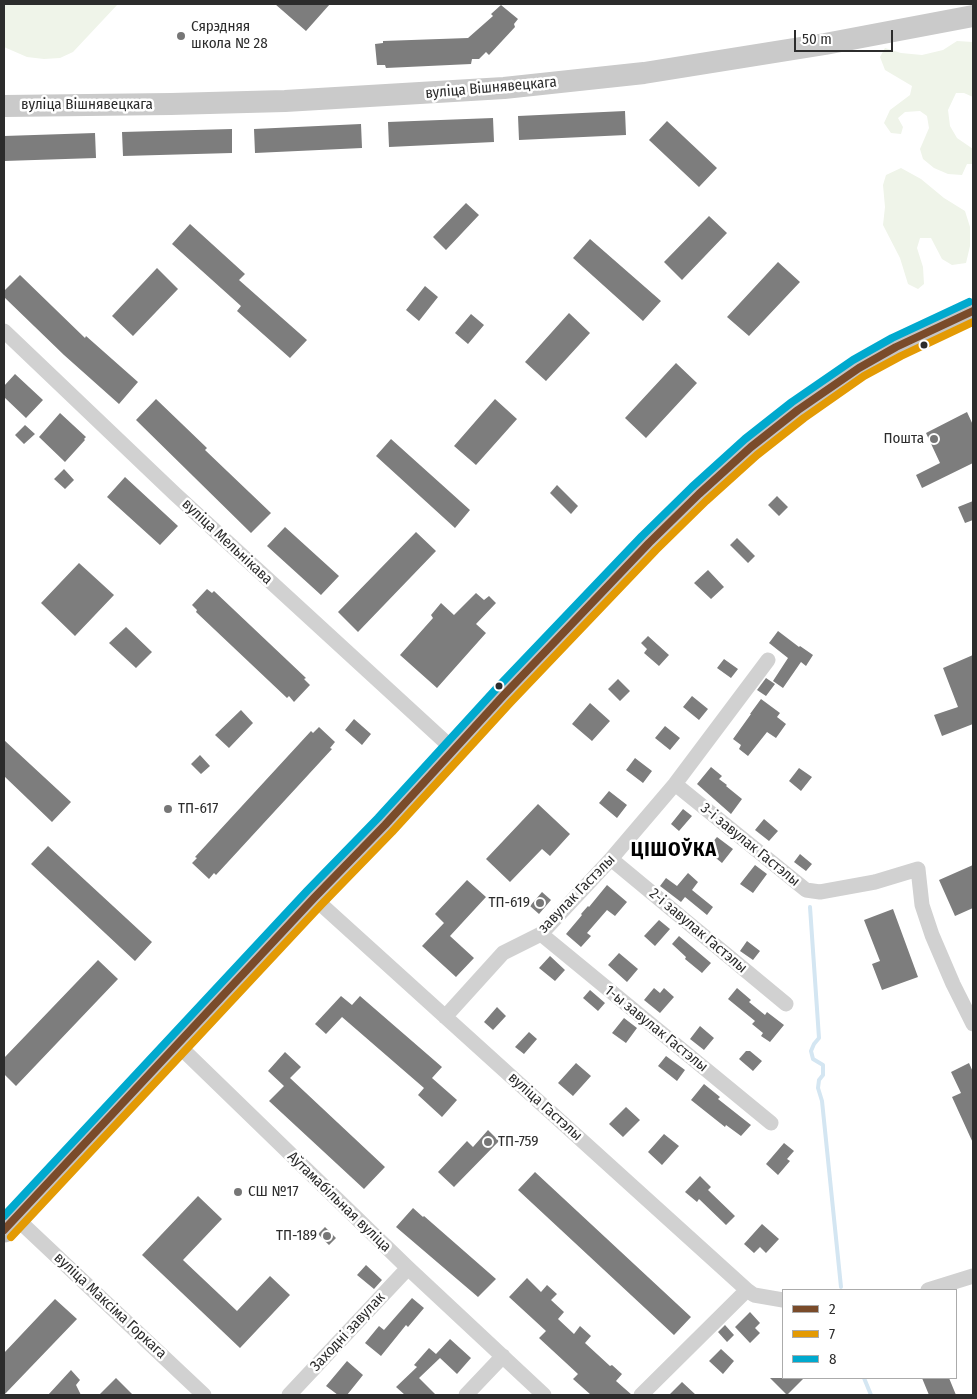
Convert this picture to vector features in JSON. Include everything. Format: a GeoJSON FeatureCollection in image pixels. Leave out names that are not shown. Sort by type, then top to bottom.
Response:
{"type":"FeatureCollection","features":[{"type":"Feature","properties":{"kind":"main road","name":"вуліца Вішнявецкага"},"geometry":{"type":"LineString","coordinates":[[4,106],[284,101],[504,88],[644,73],[826,44],[973,16]]}},
{"type":"Feature","properties":{"kind":"main road"},"geometry":{"type":"LineString","coordinates":[[10,1224],[314,898],[385,825],[503,696],[649,543],[699,494],[751,447],[798,410],[860,368],[896,347],[973,311]]}},
{"type":"Feature","properties":{"kind":"street","name":"вуліца Мельнікава"},"geometry":{"type":"LineString","coordinates":[[4,331],[175,494],[454,750]]}},
{"type":"Feature","properties":{"kind":"street","name":"завулак Гастэлы"},"geometry":{"type":"LineString","coordinates":[[445,1017],[503,952],[541,934],[611,859],[675,784],[768,660]]}},
{"type":"Feature","properties":{"kind":"street","name":"3-і завулак Гастэлы"},"geometry":{"type":"LineString","coordinates":[[675,784],[806,890],[820,892],[875,882],[918,869],[922,905],[932,935],[973,1024]]}},
{"type":"Feature","properties":{"kind":"street","name":"2-і завулак Гастэлы"},"geometry":{"type":"LineString","coordinates":[[611,859],[786,1004]]}},
{"type":"Feature","properties":{"kind":"street","name":"вуліца Гастэлы"},"geometry":{"type":"LineString","coordinates":[[314,898],[747,1290],[754,1295],[782,1300]]}},
{"type":"Feature","properties":{"kind":"street","name":"1-ы завулак Гастэлы"},"geometry":{"type":"LineString","coordinates":[[541,934],[771,1123]]}},
{"type":"Feature","properties":{"kind":"street","name":"Аўтамабільная вуліца"},"geometry":{"type":"LineString","coordinates":[[178,1045],[408,1268],[544,1395]]}},
{"type":"Feature","properties":{"kind":"street","name":"вуліца Максіма Горкага"},"geometry":{"type":"LineString","coordinates":[[10,1224],[204,1395]]}},
{"type":"Feature","properties":{"kind":"street","name":"Заходні завулак"},"geometry":{"type":"LineString","coordinates":[[289,1395],[408,1268]]}},
{"type":"Feature","properties":{"kind":"street"},"geometry":{"type":"LineString","coordinates":[[931,1289],[973,1276]]}},
{"type":"Feature","properties":{"kind":"street"},"geometry":{"type":"LineString","coordinates":[[641,1395],[747,1290]]}},
{"type":"Feature","properties":{"kind":"street"},"geometry":{"type":"LineString","coordinates":[[466,1395],[503,1356]]}},
{"type":"Feature","properties":{"kind":"shaded area"},"geometry":{"type":"Polygon","coordinates":[[[4,4],[118,4],[73,52],[60,58],[44,59],[27,57],[4,47],[4,4]]]}},
{"type":"Feature","properties":{"kind":"shaded area"},"geometry":{"type":"Polygon","coordinates":[[[957,41],[973,42],[973,97],[964,93],[956,93],[948,110],[950,126],[957,138],[973,149],[973,164],[967,164],[962,175],[948,174],[934,168],[923,159],[920,149],[929,128],[927,116],[920,111],[905,112],[898,118],[903,127],[901,134],[891,133],[884,123],[890,110],[910,95],[912,86],[885,70],[880,57],[885,48],[901,53],[922,55],[943,50],[957,41]]]}},
{"type":"Feature","properties":{"kind":"shaded area"},"geometry":{"type":"Polygon","coordinates":[[[901,168],[921,179],[944,198],[965,211],[970,227],[970,246],[966,263],[952,265],[942,259],[931,238],[920,238],[917,248],[923,267],[924,284],[918,289],[908,284],[900,258],[883,225],[885,207],[883,185],[886,175],[901,168]]]}},
{"type":"Feature","properties":{"kind":"building"},"geometry":{"type":"Polygon","coordinates":[[[275,4],[330,4],[306,31],[275,4]]]}},
{"type":"Feature","properties":{"kind":"building"},"geometry":{"type":"Polygon","coordinates":[[[501,5],[518,19],[514,24],[515,27],[489,55],[486,52],[479,59],[472,59],[471,64],[386,68],[385,65],[377,65],[375,44],[383,43],[383,41],[468,38],[493,16],[491,14],[501,5]]]}},
{"type":"Feature","properties":{"kind":"building"},"geometry":{"type":"Polygon","coordinates":[[[625,111],[626,135],[519,140],[518,116],[625,111]]]}},
{"type":"Feature","properties":{"kind":"building"},"geometry":{"type":"Polygon","coordinates":[[[493,118],[494,142],[389,147],[388,122],[493,118]]]}},
{"type":"Feature","properties":{"kind":"building"},"geometry":{"type":"Polygon","coordinates":[[[667,121],[717,168],[699,187],[649,140],[667,121]]]}},
{"type":"Feature","properties":{"kind":"building"},"geometry":{"type":"Polygon","coordinates":[[[361,124],[362,148],[255,153],[254,129],[361,124]]]}},
{"type":"Feature","properties":{"kind":"building"},"geometry":{"type":"Polygon","coordinates":[[[232,129],[232,153],[123,156],[122,132],[232,129]]]}},
{"type":"Feature","properties":{"kind":"building"},"geometry":{"type":"Polygon","coordinates":[[[95,133],[96,158],[4,161],[4,136],[95,133]]]}},
{"type":"Feature","properties":{"kind":"building"},"geometry":{"type":"Polygon","coordinates":[[[466,203],[479,215],[446,250],[433,237],[466,203]]]}},
{"type":"Feature","properties":{"kind":"building"},"geometry":{"type":"Polygon","coordinates":[[[709,216],[727,233],[682,280],[664,262],[709,216]]]}},
{"type":"Feature","properties":{"kind":"building"},"geometry":{"type":"Polygon","coordinates":[[[190,224],[245,274],[239,280],[307,340],[290,358],[237,311],[241,306],[172,244],[190,224]]]}},
{"type":"Feature","properties":{"kind":"building"},"geometry":{"type":"Polygon","coordinates":[[[590,239],[661,301],[643,321],[573,258],[590,239]]]}},
{"type":"Feature","properties":{"kind":"building"},"geometry":{"type":"Polygon","coordinates":[[[778,262],[800,282],[749,336],[727,317],[778,262]]]}},
{"type":"Feature","properties":{"kind":"building"},"geometry":{"type":"Polygon","coordinates":[[[157,268],[178,289],[133,336],[112,316],[157,268]]]}},
{"type":"Feature","properties":{"kind":"building"},"geometry":{"type":"Polygon","coordinates":[[[20,275],[85,338],[86,336],[138,382],[119,404],[64,355],[4,297],[4,291],[20,275]]]}},
{"type":"Feature","properties":{"kind":"building"},"geometry":{"type":"Polygon","coordinates":[[[425,286],[438,297],[419,321],[406,310],[425,286]]]}},
{"type":"Feature","properties":{"kind":"building"},"geometry":{"type":"Polygon","coordinates":[[[569,313],[590,333],[546,381],[525,362],[569,313]]]}},
{"type":"Feature","properties":{"kind":"building"},"geometry":{"type":"Polygon","coordinates":[[[471,314],[484,325],[468,344],[455,333],[471,314]]]}},
{"type":"Feature","properties":{"kind":"building"},"geometry":{"type":"Polygon","coordinates":[[[676,363],[697,383],[646,438],[625,418],[676,363]]]}},
{"type":"Feature","properties":{"kind":"building"},"geometry":{"type":"Polygon","coordinates":[[[15,374],[43,400],[26,418],[4,397],[4,386],[15,374]]]}},
{"type":"Feature","properties":{"kind":"building"},"geometry":{"type":"Polygon","coordinates":[[[156,399],[207,448],[205,450],[271,513],[251,533],[136,420],[156,399]]]}},
{"type":"Feature","properties":{"kind":"building"},"geometry":{"type":"Polygon","coordinates":[[[495,399],[517,419],[476,465],[454,446],[495,399]]]}},
{"type":"Feature","properties":{"kind":"building"},"geometry":{"type":"Polygon","coordinates":[[[967,412],[973,425],[973,463],[922,488],[916,475],[940,463],[926,433],[967,412]]]}},
{"type":"Feature","properties":{"kind":"building"},"geometry":{"type":"Polygon","coordinates":[[[60,413],[86,437],[65,462],[39,437],[60,413]]]}},
{"type":"Feature","properties":{"kind":"building"},"geometry":{"type":"Polygon","coordinates":[[[25,425],[35,434],[24,444],[15,435],[25,425]]]}},
{"type":"Feature","properties":{"kind":"building"},"geometry":{"type":"Polygon","coordinates":[[[391,439],[470,510],[455,528],[376,456],[391,439]]]}},
{"type":"Feature","properties":{"kind":"building"},"geometry":{"type":"Polygon","coordinates":[[[64,469],[74,480],[65,489],[54,479],[64,469]]]}},
{"type":"Feature","properties":{"kind":"building"},"geometry":{"type":"Polygon","coordinates":[[[125,477],[178,526],[160,545],[107,497],[125,477]]]}},
{"type":"Feature","properties":{"kind":"building"},"geometry":{"type":"Polygon","coordinates":[[[557,485],[578,506],[571,514],[550,493],[557,485]]]}},
{"type":"Feature","properties":{"kind":"building"},"geometry":{"type":"Polygon","coordinates":[[[777,496],[788,507],[779,516],[768,505],[777,496]]]}},
{"type":"Feature","properties":{"kind":"building"},"geometry":{"type":"Polygon","coordinates":[[[973,501],[973,520],[965,523],[958,507],[973,501]]]}},
{"type":"Feature","properties":{"kind":"building"},"geometry":{"type":"Polygon","coordinates":[[[285,527],[339,576],[321,595],[267,546],[285,527]]]}},
{"type":"Feature","properties":{"kind":"building"},"geometry":{"type":"Polygon","coordinates":[[[416,532],[436,551],[358,632],[338,612],[416,532]]]}},
{"type":"Feature","properties":{"kind":"building"},"geometry":{"type":"Polygon","coordinates":[[[737,538],[755,556],[748,563],[730,545],[737,538]]]}},
{"type":"Feature","properties":{"kind":"building"},"geometry":{"type":"Polygon","coordinates":[[[79,563],[114,595],[75,636],[41,603],[79,563]]]}},
{"type":"Feature","properties":{"kind":"building"},"geometry":{"type":"Polygon","coordinates":[[[708,570],[724,587],[711,599],[694,583],[708,570]]]}},
{"type":"Feature","properties":{"kind":"building"},"geometry":{"type":"Polygon","coordinates":[[[207,589],[212,593],[214,591],[306,678],[304,679],[310,685],[294,702],[289,696],[287,698],[196,612],[197,610],[192,605],[207,589]]]}},
{"type":"Feature","properties":{"kind":"building"},"geometry":{"type":"Polygon","coordinates":[[[476,593],[484,600],[489,596],[496,603],[476,624],[486,633],[437,688],[400,655],[433,618],[431,615],[441,603],[454,615],[476,593]]]}},
{"type":"Feature","properties":{"kind":"building"},"geometry":{"type":"Polygon","coordinates":[[[126,627],[152,652],[136,668],[109,643],[126,627]]]}},
{"type":"Feature","properties":{"kind":"building"},"geometry":{"type":"Polygon","coordinates":[[[778,631],[813,655],[806,666],[801,662],[783,688],[773,681],[788,658],[769,643],[778,631]]]}},
{"type":"Feature","properties":{"kind":"building"},"geometry":{"type":"Polygon","coordinates":[[[648,636],[669,655],[659,666],[644,653],[647,649],[641,643],[648,636]]]}},
{"type":"Feature","properties":{"kind":"building"},"geometry":{"type":"Polygon","coordinates":[[[973,655],[973,724],[942,736],[934,715],[958,707],[943,668],[973,655]]]}},
{"type":"Feature","properties":{"kind":"building"},"geometry":{"type":"Polygon","coordinates":[[[724,659],[738,669],[731,678],[717,668],[724,659]]]}},
{"type":"Feature","properties":{"kind":"building"},"geometry":{"type":"Polygon","coordinates":[[[766,678],[775,684],[766,696],[757,690],[766,678]]]}},
{"type":"Feature","properties":{"kind":"building"},"geometry":{"type":"Polygon","coordinates":[[[618,679],[630,691],[620,701],[608,689],[618,679]]]}},
{"type":"Feature","properties":{"kind":"building"},"geometry":{"type":"Polygon","coordinates":[[[692,696],[708,709],[699,720],[683,707],[692,696]]]}},
{"type":"Feature","properties":{"kind":"building"},"geometry":{"type":"Polygon","coordinates":[[[761,699],[780,713],[777,717],[786,724],[776,738],[767,732],[748,756],[739,749],[741,745],[733,739],[761,699]]]}},
{"type":"Feature","properties":{"kind":"building"},"geometry":{"type":"Polygon","coordinates":[[[590,703],[610,721],[592,741],[572,724],[590,703]]]}},
{"type":"Feature","properties":{"kind":"building"},"geometry":{"type":"Polygon","coordinates":[[[241,710],[253,723],[229,748],[215,735],[241,710]]]}},
{"type":"Feature","properties":{"kind":"building"},"geometry":{"type":"Polygon","coordinates":[[[354,719],[371,734],[362,745],[345,730],[354,719]]]}},
{"type":"Feature","properties":{"kind":"building"},"geometry":{"type":"Polygon","coordinates":[[[665,726],[680,738],[670,750],[655,738],[665,726]]]}},
{"type":"Feature","properties":{"kind":"building"},"geometry":{"type":"Polygon","coordinates":[[[319,727],[335,742],[330,748],[332,749],[216,875],[214,873],[209,879],[192,863],[197,858],[195,857],[311,731],[313,733],[319,727]]]}},
{"type":"Feature","properties":{"kind":"building"},"geometry":{"type":"Polygon","coordinates":[[[4,740],[71,802],[52,822],[4,776],[4,740]]]}},
{"type":"Feature","properties":{"kind":"building"},"geometry":{"type":"Polygon","coordinates":[[[200,755],[210,766],[201,774],[191,764],[200,755]]]}},
{"type":"Feature","properties":{"kind":"building"},"geometry":{"type":"Polygon","coordinates":[[[635,758],[652,771],[643,783],[626,770],[635,758]]]}},
{"type":"Feature","properties":{"kind":"building"},"geometry":{"type":"Polygon","coordinates":[[[711,767],[722,776],[719,779],[742,799],[731,814],[697,784],[711,767]]]}},
{"type":"Feature","properties":{"kind":"building"},"geometry":{"type":"Polygon","coordinates":[[[799,768],[812,777],[801,791],[789,781],[799,768]]]}},
{"type":"Feature","properties":{"kind":"building"},"geometry":{"type":"Polygon","coordinates":[[[609,791],[627,805],[617,818],[599,803],[609,791]]]}},
{"type":"Feature","properties":{"kind":"building"},"geometry":{"type":"Polygon","coordinates":[[[538,804],[570,834],[550,856],[542,849],[510,882],[486,859],[538,804]]]}},
{"type":"Feature","properties":{"kind":"building"},"geometry":{"type":"Polygon","coordinates":[[[683,809],[692,816],[679,831],[671,824],[683,809]]]}},
{"type":"Feature","properties":{"kind":"building"},"geometry":{"type":"Polygon","coordinates":[[[764,819],[778,831],[769,841],[755,830],[764,819]]]}},
{"type":"Feature","properties":{"kind":"building"},"geometry":{"type":"Polygon","coordinates":[[[717,837],[733,849],[722,863],[706,850],[717,837]]]}},
{"type":"Feature","properties":{"kind":"building"},"geometry":{"type":"Polygon","coordinates":[[[48,846],[152,942],[135,961],[31,864],[48,846]]]}},
{"type":"Feature","properties":{"kind":"building"},"geometry":{"type":"Polygon","coordinates":[[[800,854],[812,864],[806,871],[794,862],[800,854]]]}},
{"type":"Feature","properties":{"kind":"building"},"geometry":{"type":"Polygon","coordinates":[[[755,865],[767,874],[753,893],[740,884],[755,865]]]}},
{"type":"Feature","properties":{"kind":"building"},"geometry":{"type":"Polygon","coordinates":[[[973,865],[973,908],[955,916],[939,880],[973,865]]]}},
{"type":"Feature","properties":{"kind":"building"},"geometry":{"type":"Polygon","coordinates":[[[688,873],[698,882],[692,890],[713,907],[707,915],[685,897],[681,902],[660,886],[666,878],[677,886],[688,873]]]}},
{"type":"Feature","properties":{"kind":"building"},"geometry":{"type":"Polygon","coordinates":[[[467,880],[486,897],[450,936],[474,958],[456,977],[422,946],[444,923],[435,914],[467,880]]]}},
{"type":"Feature","properties":{"kind":"building"},"geometry":{"type":"Polygon","coordinates":[[[607,885],[627,902],[615,916],[607,910],[587,933],[591,936],[581,947],[566,934],[607,885]]]}},
{"type":"Feature","properties":{"kind":"building","name":"ТП-619"},"geometry":{"type":"Polygon","coordinates":[[[542,892],[551,900],[539,914],[530,906],[542,892]]]}},
{"type":"Feature","properties":{"kind":"building"},"geometry":{"type":"Polygon","coordinates":[[[893,909],[918,977],[882,990],[872,964],[880,961],[864,920],[893,909]]]}},
{"type":"Feature","properties":{"kind":"building"},"geometry":{"type":"Polygon","coordinates":[[[659,920],[670,929],[655,946],[644,936],[659,920]]]}},
{"type":"Feature","properties":{"kind":"building"},"geometry":{"type":"Polygon","coordinates":[[[679,936],[711,963],[702,973],[685,959],[686,957],[672,944],[679,936]]]}},
{"type":"Feature","properties":{"kind":"building"},"geometry":{"type":"Polygon","coordinates":[[[747,941],[760,951],[753,960],[740,951],[747,941]]]}},
{"type":"Feature","properties":{"kind":"building"},"geometry":{"type":"Polygon","coordinates":[[[619,953],[638,969],[627,982],[608,965],[619,953]]]}},
{"type":"Feature","properties":{"kind":"building"},"geometry":{"type":"Polygon","coordinates":[[[550,956],[565,970],[555,981],[539,968],[550,956]]]}},
{"type":"Feature","properties":{"kind":"building"},"geometry":{"type":"Polygon","coordinates":[[[98,960],[118,979],[16,1086],[4,1074],[4,1058],[98,960]]]}},
{"type":"Feature","properties":{"kind":"building"},"geometry":{"type":"Polygon","coordinates":[[[654,988],[660,993],[664,988],[674,997],[660,1013],[644,1000],[654,988]]]}},
{"type":"Feature","properties":{"kind":"building"},"geometry":{"type":"Polygon","coordinates":[[[737,988],[751,1000],[749,1002],[765,1015],[767,1012],[784,1025],[770,1042],[761,1036],[763,1033],[752,1024],[755,1021],[728,999],[737,988]]]}},
{"type":"Feature","properties":{"kind":"building"},"geometry":{"type":"Polygon","coordinates":[[[590,990],[605,1003],[598,1011],[583,998],[590,990]]]}},
{"type":"Feature","properties":{"kind":"building"},"geometry":{"type":"Polygon","coordinates":[[[341,996],[352,1005],[360,996],[442,1067],[432,1078],[457,1100],[442,1117],[418,1095],[424,1088],[342,1017],[326,1034],[315,1024],[341,996]]]}},
{"type":"Feature","properties":{"kind":"building"},"geometry":{"type":"Polygon","coordinates":[[[497,1007],[506,1016],[493,1030],[484,1022],[497,1007]]]}},
{"type":"Feature","properties":{"kind":"building"},"geometry":{"type":"Polygon","coordinates":[[[624,1018],[637,1028],[626,1043],[612,1033],[624,1018]]]}},
{"type":"Feature","properties":{"kind":"building"},"geometry":{"type":"Polygon","coordinates":[[[700,1026],[714,1038],[704,1050],[690,1039],[700,1026]]]}},
{"type":"Feature","properties":{"kind":"building"},"geometry":{"type":"Polygon","coordinates":[[[529,1032],[537,1039],[524,1054],[515,1047],[529,1032]]]}},
{"type":"Feature","properties":{"kind":"building"},"geometry":{"type":"Polygon","coordinates":[[[746,1051],[750,1051],[762,1061],[753,1071],[739,1059],[746,1051]]]}},
{"type":"Feature","properties":{"kind":"building"},"geometry":{"type":"Polygon","coordinates":[[[285,1052],[301,1067],[290,1078],[385,1167],[364,1189],[269,1101],[284,1086],[268,1071],[285,1052]]]}},
{"type":"Feature","properties":{"kind":"building"},"geometry":{"type":"Polygon","coordinates":[[[666,1056],[685,1070],[677,1081],[658,1066],[666,1056]]]}},
{"type":"Feature","properties":{"kind":"building"},"geometry":{"type":"Polygon","coordinates":[[[576,1063],[591,1076],[573,1096],[558,1083],[576,1063]]]}},
{"type":"Feature","properties":{"kind":"building"},"geometry":{"type":"Polygon","coordinates":[[[969,1063],[973,1072],[973,1143],[952,1097],[961,1093],[951,1072],[969,1063]]]}},
{"type":"Feature","properties":{"kind":"building"},"geometry":{"type":"Polygon","coordinates":[[[704,1084],[720,1097],[718,1099],[751,1125],[741,1136],[726,1125],[725,1127],[691,1100],[704,1084]]]}},
{"type":"Feature","properties":{"kind":"building"},"geometry":{"type":"Polygon","coordinates":[[[626,1107],[640,1120],[623,1137],[609,1124],[626,1107]]]}},
{"type":"Feature","properties":{"kind":"building"},"geometry":{"type":"Polygon","coordinates":[[[488,1130],[499,1141],[454,1187],[438,1172],[467,1141],[473,1147],[488,1130]]]}},
{"type":"Feature","properties":{"kind":"building"},"geometry":{"type":"Polygon","coordinates":[[[664,1134],[679,1146],[662,1165],[648,1152],[664,1134]]]}},
{"type":"Feature","properties":{"kind":"building"},"geometry":{"type":"Polygon","coordinates":[[[784,1143],[794,1151],[787,1159],[790,1161],[778,1175],[766,1164],[784,1143]]]}},
{"type":"Feature","properties":{"kind":"building"},"geometry":{"type":"Polygon","coordinates":[[[535,1172],[691,1317],[674,1335],[518,1190],[535,1172]]]}},
{"type":"Feature","properties":{"kind":"building"},"geometry":{"type":"Polygon","coordinates":[[[700,1176],[711,1187],[708,1190],[735,1216],[726,1225],[699,1199],[697,1202],[685,1192],[700,1176]]]}},
{"type":"Feature","properties":{"kind":"building"},"geometry":{"type":"Polygon","coordinates":[[[198,1196],[222,1219],[183,1260],[237,1311],[270,1276],[290,1295],[240,1348],[142,1255],[198,1196]]]}},
{"type":"Feature","properties":{"kind":"building"},"geometry":{"type":"Polygon","coordinates":[[[413,1208],[496,1279],[478,1297],[396,1227],[413,1208]]]}},
{"type":"Feature","properties":{"kind":"building"},"geometry":{"type":"Polygon","coordinates":[[[762,1224],[779,1239],[766,1253],[760,1247],[754,1253],[744,1244],[762,1224]]]}},
{"type":"Feature","properties":{"kind":"building","name":"ТП-189"},"geometry":{"type":"Polygon","coordinates":[[[325,1227],[336,1238],[329,1245],[318,1234],[325,1227]]]}},
{"type":"Feature","properties":{"kind":"building"},"geometry":{"type":"Polygon","coordinates":[[[366,1265],[382,1280],[374,1289],[357,1275],[366,1265]]]}},
{"type":"Feature","properties":{"kind":"building"},"geometry":{"type":"Polygon","coordinates":[[[527,1278],[541,1292],[547,1285],[557,1294],[551,1300],[564,1312],[558,1319],[574,1334],[580,1326],[591,1336],[585,1343],[610,1366],[612,1365],[622,1374],[616,1381],[632,1395],[591,1395],[573,1379],[578,1374],[539,1338],[546,1331],[509,1297],[527,1278]]]}},
{"type":"Feature","properties":{"kind":"building"},"geometry":{"type":"Polygon","coordinates":[[[412,1298],[424,1308],[408,1327],[406,1325],[381,1356],[365,1343],[379,1326],[384,1330],[412,1298]]]}},
{"type":"Feature","properties":{"kind":"building"},"geometry":{"type":"Polygon","coordinates":[[[55,1299],[77,1319],[4,1395],[4,1353],[55,1299]]]}},
{"type":"Feature","properties":{"kind":"building"},"geometry":{"type":"Polygon","coordinates":[[[750,1312],[760,1323],[755,1328],[760,1333],[750,1343],[735,1327],[750,1312]]]}},
{"type":"Feature","properties":{"kind":"building"},"geometry":{"type":"Polygon","coordinates":[[[725,1325],[734,1335],[727,1342],[718,1332],[725,1325]]]}},
{"type":"Feature","properties":{"kind":"building"},"geometry":{"type":"Polygon","coordinates":[[[450,1339],[471,1358],[457,1374],[440,1358],[419,1378],[436,1395],[405,1395],[396,1387],[417,1367],[414,1365],[429,1348],[436,1354],[450,1339]]]}},
{"type":"Feature","properties":{"kind":"building"},"geometry":{"type":"Polygon","coordinates":[[[721,1349],[734,1361],[723,1374],[709,1361],[721,1349]]]}},
{"type":"Feature","properties":{"kind":"building"},"geometry":{"type":"Polygon","coordinates":[[[347,1361],[363,1375],[347,1395],[338,1395],[326,1386],[347,1361]]]}},
{"type":"Feature","properties":{"kind":"building"},"geometry":{"type":"Polygon","coordinates":[[[71,1370],[80,1380],[76,1385],[81,1395],[48,1395],[71,1370]]]}},
{"type":"Feature","properties":{"kind":"building"},"geometry":{"type":"Polygon","coordinates":[[[116,1378],[133,1395],[99,1395],[116,1378]]]}},
{"type":"Feature","properties":{"kind":"building"},"geometry":{"type":"Polygon","coordinates":[[[770,1378],[803,1379],[787,1395],[770,1378]]]}},
{"type":"Feature","properties":{"kind":"building"},"geometry":{"type":"Polygon","coordinates":[[[922,1379],[949,1379],[956,1395],[929,1395],[922,1379]]]}},
{"type":"Feature","properties":{"kind":"building"},"geometry":{"type":"Polygon","coordinates":[[[682,1382],[696,1395],[669,1395],[682,1382]]]}},
{"type":"Feature","properties":{"kind":"waterway"},"geometry":{"type":"LineString","coordinates":[[810,907],[819,1038],[811,1051],[813,1059],[823,1065],[823,1075],[819,1080],[818,1088],[822,1101],[841,1287]]}},
{"type":"Feature","properties":{"kind":"waterway"},"geometry":{"type":"LineString","coordinates":[[864,1379],[871,1395]]}},
{"type":"Feature","properties":{"kind":"transit line","name":"8"},"geometry":{"type":"LineString","coordinates":[[4,1216],[307,891],[378,818],[496,689],[642,536],[692,487],[745,439],[792,402],[853,360],[892,338],[969,302]]}},
{"type":"Feature","properties":{"kind":"transit line","name":"2"},"geometry":{"type":"LineString","coordinates":[[4,1230],[314,898],[385,825],[503,696],[649,543],[699,494],[751,447],[798,410],[859,368],[896,347],[973,311]]}},
{"type":"Feature","properties":{"kind":"transit line","name":"7"},"geometry":{"type":"LineString","coordinates":[[11,1237],[321,905],[392,832],[510,703],[656,550],[706,501],[757,455],[804,418],[864,376],[973,322]]}},
{"type":"Feature","properties":{"kind":"place","name":"Сярэдняя школа № 28"},"geometry":{"type":"Point","coordinates":[181,36]}},
{"type":"Feature","properties":{"kind":"place","name":"Пошта"},"geometry":{"type":"Point","coordinates":[934,439]}},
{"type":"Feature","properties":{"kind":"place","name":"ТП-617"},"geometry":{"type":"Point","coordinates":[168,809]}},
{"type":"Feature","properties":{"kind":"place","name":"ТП-619"},"geometry":{"type":"Point","coordinates":[540,903]}},
{"type":"Feature","properties":{"kind":"place","name":"ТП-759"},"geometry":{"type":"Point","coordinates":[488,1142]}},
{"type":"Feature","properties":{"kind":"place","name":"СШ №17"},"geometry":{"type":"Point","coordinates":[238,1192]}},
{"type":"Feature","properties":{"kind":"place","name":"ТП-189"},"geometry":{"type":"Point","coordinates":[327,1236]}},
{"type":"Feature","properties":{"kind":"district","name":"ЦІШОЎКА"},"geometry":{"type":"Point","coordinates":[674,850]}}]}
